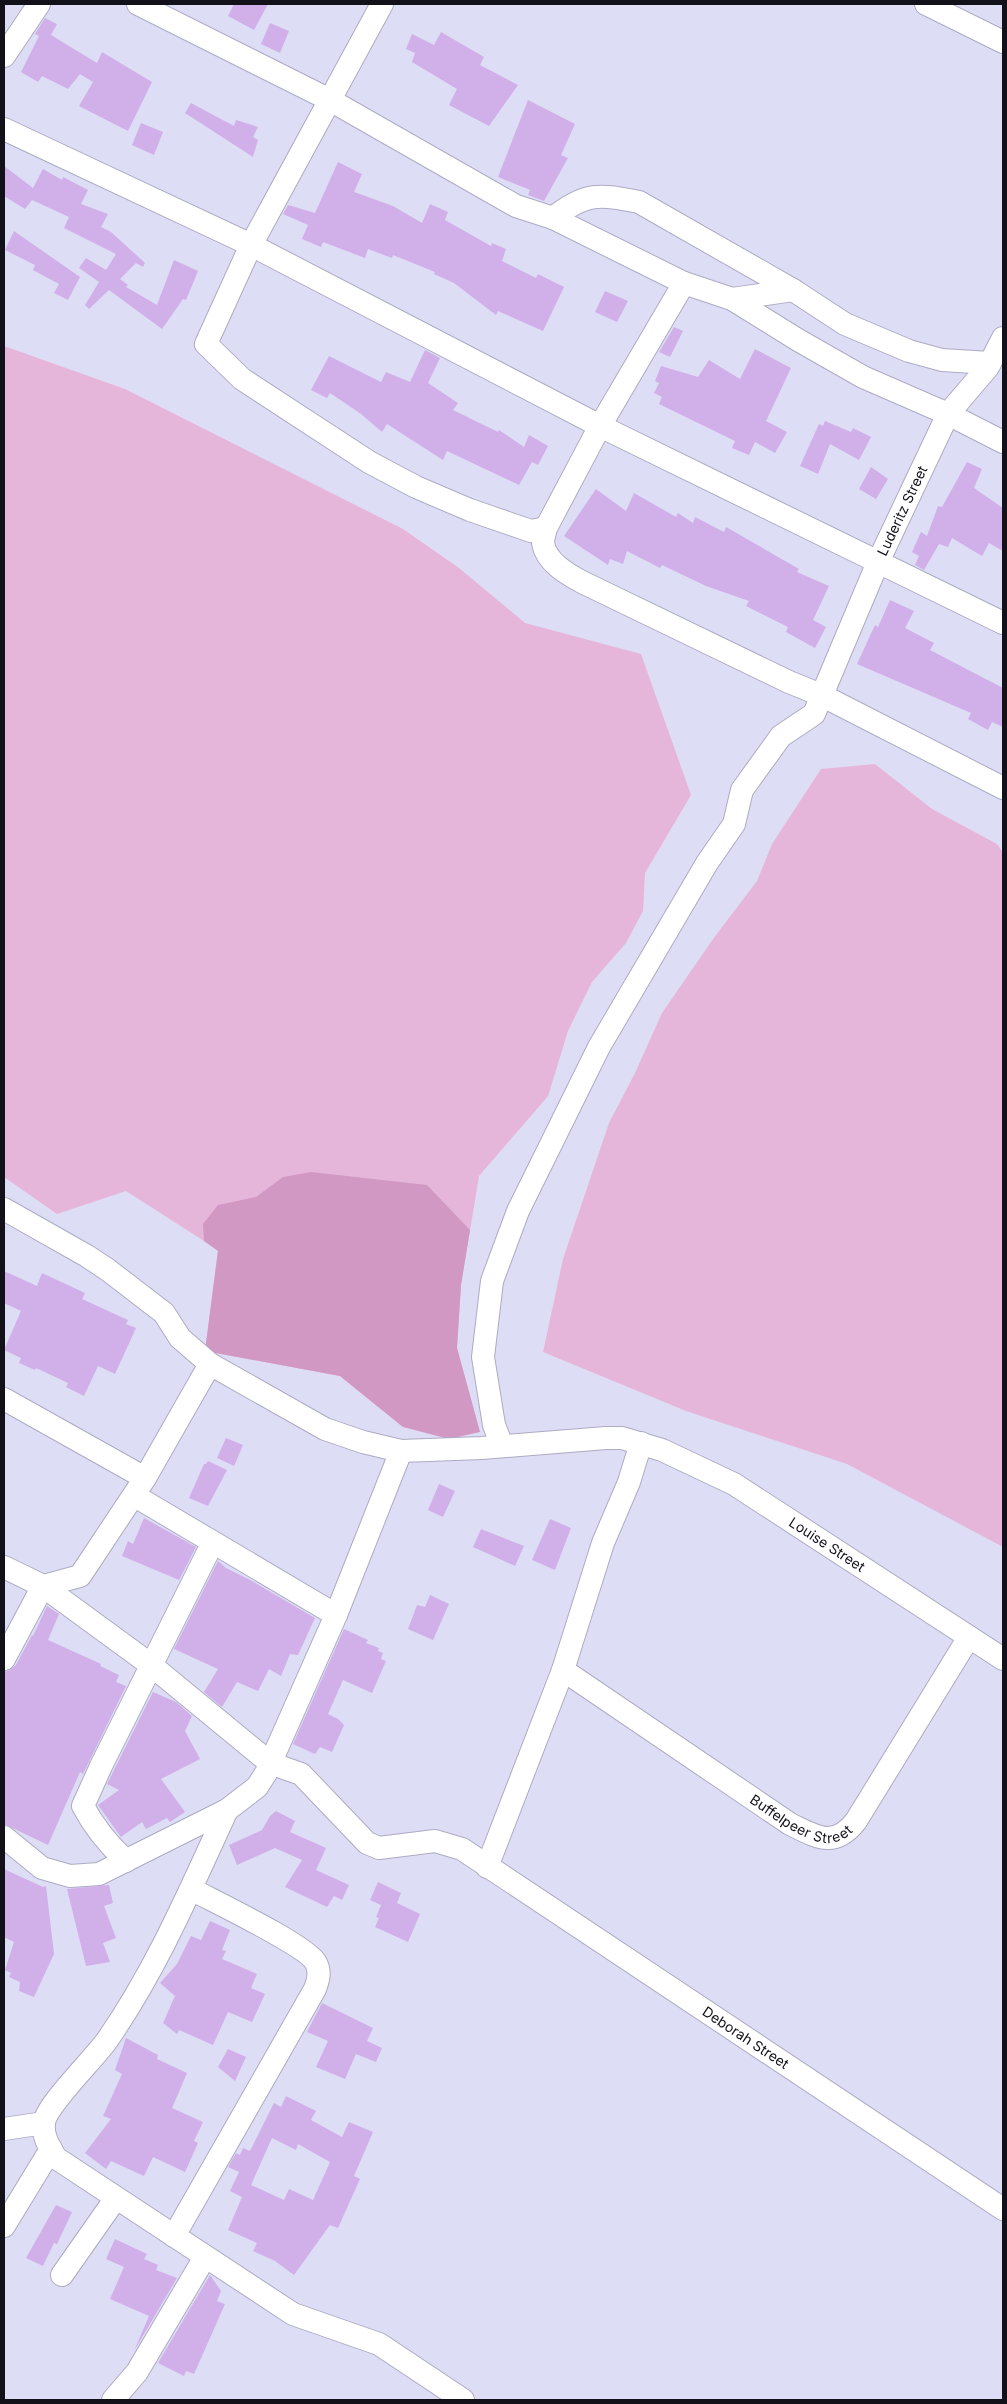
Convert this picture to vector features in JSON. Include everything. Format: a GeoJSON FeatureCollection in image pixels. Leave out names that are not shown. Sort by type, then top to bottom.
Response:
{"type":"FeatureCollection","features":[{"type":"Feature","properties":{"kind":"street"},"geometry":{"type":"LineString","coordinates":[[4,56],[40,4]]}},
{"type":"Feature","properties":{"kind":"street"},"geometry":{"type":"LineString","coordinates":[[138,4],[330,100],[516,206],[553,218],[684,283],[732,299],[863,377],[948,414],[1003,442]]}},
{"type":"Feature","properties":{"kind":"street"},"geometry":{"type":"LineString","coordinates":[[382,4],[251,245],[206,344],[242,378],[369,462],[416,487],[470,510],[530,532],[546,528]]}},
{"type":"Feature","properties":{"kind":"street"},"geometry":{"type":"LineString","coordinates":[[926,4],[1003,42]]}},
{"type":"Feature","properties":{"kind":"street"},"geometry":{"type":"LineString","coordinates":[[4,128],[251,245],[600,426],[1003,623]]}},
{"type":"Feature","properties":{"kind":"street"},"geometry":{"type":"LineString","coordinates":[[553,218],[567,207],[589,196],[611,196],[639,202],[793,290],[845,324],[909,351],[942,360],[990,363]]}},
{"type":"Feature","properties":{"kind":"street"},"geometry":{"type":"LineString","coordinates":[[684,283],[600,426],[546,528],[543,544],[553,562],[565,574],[789,682],[821,695],[1003,788]]}},
{"type":"Feature","properties":{"kind":"street"},"geometry":{"type":"LineString","coordinates":[[732,299],[793,290]]}},
{"type":"Feature","properties":{"kind":"street","name":"Luderitz Street"},"geometry":{"type":"LineString","coordinates":[[502,1446],[494,1425],[483,1357],[492,1281],[518,1211],[599,1047],[707,862],[734,824],[742,790],[781,736],[814,714],[878,562],[948,414],[990,363],[1003,338]]}},
{"type":"Feature","properties":{"kind":"street","name":"Louise Street"},"geometry":{"type":"LineString","coordinates":[[4,1209],[108,1270],[164,1313],[180,1338],[210,1364],[325,1429],[363,1442],[400,1451],[606,1438],[622,1438],[642,1443],[662,1450],[734,1484],[1003,1659]]}},
{"type":"Feature","properties":{"kind":"street"},"geometry":{"type":"LineString","coordinates":[[4,1659],[43,1586],[80,1576],[140,1487],[210,1364]]}},
{"type":"Feature","properties":{"kind":"street"},"geometry":{"type":"LineString","coordinates":[[4,1399],[140,1487],[212,1544],[336,1615]]}},
{"type":"Feature","properties":{"kind":"street"},"geometry":{"type":"LineString","coordinates":[[487,1867],[563,1670],[603,1544],[629,1482],[642,1443]]}},
{"type":"Feature","properties":{"kind":"street"},"geometry":{"type":"LineString","coordinates":[[4,1837],[42,1868],[70,1876],[100,1874],[227,1810],[257,1786],[270,1763],[336,1615],[400,1451]]}},
{"type":"Feature","properties":{"kind":"street"},"geometry":{"type":"LineString","coordinates":[[126,1862],[108,1844],[83,1806],[212,1544]]}},
{"type":"Feature","properties":{"kind":"street","name":"Deborah Street"},"geometry":{"type":"LineString","coordinates":[[4,1567],[43,1586],[151,1665],[270,1763],[301,1774],[367,1842],[379,1848],[435,1841],[462,1850],[1003,2209]]}},
{"type":"Feature","properties":{"kind":"street","name":"Buffelpeer Street"},"geometry":{"type":"LineString","coordinates":[[563,1670],[790,1824],[811,1834],[833,1839],[841,1836],[856,1821],[969,1636]]}},
{"type":"Feature","properties":{"kind":"street"},"geometry":{"type":"LineString","coordinates":[[227,1810],[152,1970],[132,2004],[105,2043],[55,2102],[44,2123],[46,2141],[56,2158],[293,2314],[379,2344],[463,2400]]}},
{"type":"Feature","properties":{"kind":"street"},"geometry":{"type":"LineString","coordinates":[[174,2236],[315,1989],[319,1976],[316,1962],[296,1945],[191,1889]]}},
{"type":"Feature","properties":{"kind":"street"},"geometry":{"type":"LineString","coordinates":[[4,2129],[44,2123]]}},
{"type":"Feature","properties":{"kind":"street"},"geometry":{"type":"LineString","coordinates":[[4,2226],[51,2149]]}},
{"type":"Feature","properties":{"kind":"street"},"geometry":{"type":"LineString","coordinates":[[62,2275],[116,2198]]}},
{"type":"Feature","properties":{"kind":"street"},"geometry":{"type":"LineString","coordinates":[[113,2400],[138,2372],[205,2257]]}},
{"type":"Feature","properties":{"kind":"shaded area"},"geometry":{"type":"Polygon","coordinates":[[[4,346],[125,389],[403,529],[459,568],[525,623],[641,654],[691,795],[645,873],[643,911],[626,943],[592,982],[568,1031],[548,1096],[479,1176],[461,1285],[457,1348],[480,1432],[403,1427],[340,1376],[205,1351],[218,1250],[126,1191],[57,1214],[4,1177],[4,346]]]}},
{"type":"Feature","properties":{"kind":"shaded area"},"geometry":{"type":"Polygon","coordinates":[[[875,764],[932,809],[997,844],[1003,853],[1003,1547],[847,1464],[686,1411],[543,1352],[563,1259],[609,1123],[635,1073],[662,1013],[713,939],[757,881],[772,844],[821,769],[875,764]]]}},
{"type":"Feature","properties":{"kind":"shaded area"},"geometry":{"type":"Polygon","coordinates":[[[311,1172],[427,1185],[470,1230],[461,1285],[457,1348],[480,1432],[449,1439],[403,1427],[340,1376],[205,1351],[218,1251],[204,1241],[203,1224],[218,1205],[256,1197],[283,1177],[311,1172]]]}},
{"type":"Feature","properties":{"kind":"building"},"geometry":{"type":"Polygon","coordinates":[[[234,4],[268,4],[254,30],[228,16],[234,4]]]}},
{"type":"Feature","properties":{"kind":"building"},"geometry":{"type":"Polygon","coordinates":[[[45,18],[57,24],[51,35],[97,63],[102,52],[152,82],[128,131],[79,106],[93,82],[80,74],[68,89],[42,76],[38,82],[21,72],[39,36],[35,34],[45,18]]]}},
{"type":"Feature","properties":{"kind":"building"},"geometry":{"type":"Polygon","coordinates":[[[270,23],[289,31],[280,53],[261,44],[270,23]]]}},
{"type":"Feature","properties":{"kind":"building"},"geometry":{"type":"Polygon","coordinates":[[[441,32],[484,57],[480,65],[518,85],[489,126],[449,105],[457,89],[412,62],[415,53],[406,49],[412,34],[434,45],[441,32]]]}},
{"type":"Feature","properties":{"kind":"building"},"geometry":{"type":"Polygon","coordinates":[[[528,100],[575,124],[561,155],[568,158],[544,201],[528,195],[530,190],[498,177],[528,100]]]}},
{"type":"Feature","properties":{"kind":"building"},"geometry":{"type":"Polygon","coordinates":[[[191,103],[234,126],[236,120],[258,127],[253,137],[258,140],[253,157],[185,113],[191,103]]]}},
{"type":"Feature","properties":{"kind":"building"},"geometry":{"type":"Polygon","coordinates":[[[141,123],[163,132],[154,155],[132,145],[141,123]]]}},
{"type":"Feature","properties":{"kind":"building"},"geometry":{"type":"Polygon","coordinates":[[[338,162],[362,174],[354,192],[393,206],[422,223],[430,204],[448,212],[445,220],[491,246],[492,243],[506,249],[502,261],[536,278],[538,274],[564,287],[543,331],[498,311],[496,315],[454,283],[434,274],[435,272],[393,255],[392,258],[368,249],[365,258],[323,242],[321,247],[302,239],[308,225],[283,214],[288,205],[315,213],[338,162]]]}},
{"type":"Feature","properties":{"kind":"building"},"geometry":{"type":"Polygon","coordinates":[[[4,166],[33,188],[43,169],[62,180],[63,177],[88,190],[81,204],[108,214],[101,227],[111,232],[145,263],[143,267],[136,263],[120,279],[128,285],[126,287],[157,305],[174,260],[198,271],[186,300],[183,299],[162,329],[109,290],[89,309],[85,305],[99,282],[79,268],[86,258],[106,270],[116,254],[64,228],[69,217],[32,200],[25,209],[4,196],[4,166]]]}},
{"type":"Feature","properties":{"kind":"building"},"geometry":{"type":"Polygon","coordinates":[[[14,231],[80,277],[68,300],[54,293],[59,284],[33,270],[35,265],[5,250],[14,231]]]}},
{"type":"Feature","properties":{"kind":"building"},"geometry":{"type":"Polygon","coordinates":[[[605,291],[628,301],[617,322],[595,312],[605,291]]]}},
{"type":"Feature","properties":{"kind":"building"},"geometry":{"type":"Polygon","coordinates":[[[674,327],[683,331],[670,357],[659,352],[674,327]]]}},
{"type":"Feature","properties":{"kind":"building"},"geometry":{"type":"Polygon","coordinates":[[[755,349],[791,368],[766,421],[787,432],[775,453],[755,442],[749,455],[732,448],[735,441],[659,404],[662,397],[654,393],[659,383],[655,381],[661,366],[698,377],[709,360],[740,379],[755,349]]]}},
{"type":"Feature","properties":{"kind":"building"},"geometry":{"type":"Polygon","coordinates":[[[425,350],[440,358],[428,383],[458,403],[453,410],[498,432],[499,430],[524,447],[529,435],[548,446],[538,465],[532,462],[519,485],[447,451],[443,460],[387,424],[382,432],[361,414],[330,393],[327,398],[311,390],[329,356],[381,382],[386,372],[410,382],[425,350]]]}},
{"type":"Feature","properties":{"kind":"building"},"geometry":{"type":"Polygon","coordinates":[[[825,421],[851,432],[853,428],[871,437],[859,460],[830,444],[818,474],[800,466],[819,424],[823,426],[825,421]]]}},
{"type":"Feature","properties":{"kind":"building"},"geometry":{"type":"Polygon","coordinates":[[[967,462],[982,469],[974,488],[1003,508],[1003,551],[989,543],[982,556],[952,538],[948,547],[939,544],[924,570],[915,565],[919,556],[912,552],[921,532],[927,536],[938,506],[942,507],[967,462]]]}},
{"type":"Feature","properties":{"kind":"building"},"geometry":{"type":"Polygon","coordinates":[[[871,467],[888,479],[876,499],[859,489],[871,467]]]}},
{"type":"Feature","properties":{"kind":"building"},"geometry":{"type":"Polygon","coordinates":[[[596,489],[626,511],[634,493],[676,517],[678,513],[693,523],[695,517],[724,532],[726,527],[799,569],[797,572],[829,586],[813,620],[826,627],[815,648],[786,632],[788,627],[746,606],[749,601],[706,586],[662,565],[660,568],[627,551],[623,564],[610,559],[608,565],[564,536],[596,489]]]}},
{"type":"Feature","properties":{"kind":"building"},"geometry":{"type":"Polygon","coordinates":[[[890,600],[914,611],[905,628],[934,643],[930,650],[1003,688],[1003,727],[992,722],[988,730],[968,719],[971,713],[857,664],[875,625],[878,627],[890,600]]]}},
{"type":"Feature","properties":{"kind":"building"},"geometry":{"type":"Polygon","coordinates":[[[4,1271],[37,1286],[42,1273],[85,1293],[82,1299],[128,1320],[126,1324],[136,1328],[115,1374],[98,1366],[84,1396],[66,1387],[68,1383],[36,1368],[35,1370],[19,1363],[21,1358],[4,1350],[21,1311],[4,1303],[4,1271]]]}},
{"type":"Feature","properties":{"kind":"building"},"geometry":{"type":"Polygon","coordinates":[[[226,1438],[243,1445],[234,1466],[217,1458],[226,1438]]]}},
{"type":"Feature","properties":{"kind":"building"},"geometry":{"type":"Polygon","coordinates":[[[208,1461],[227,1470],[208,1506],[189,1498],[204,1464],[208,1461]]]}},
{"type":"Feature","properties":{"kind":"building"},"geometry":{"type":"Polygon","coordinates":[[[439,1484],[455,1491],[443,1517],[428,1510],[439,1484]]]}},
{"type":"Feature","properties":{"kind":"building"},"geometry":{"type":"Polygon","coordinates":[[[144,1518],[196,1547],[179,1580],[122,1556],[128,1541],[133,1544],[144,1518]]]}},
{"type":"Feature","properties":{"kind":"building"},"geometry":{"type":"Polygon","coordinates":[[[550,1519],[571,1528],[555,1570],[532,1560],[550,1519]]]}},
{"type":"Feature","properties":{"kind":"building"},"geometry":{"type":"Polygon","coordinates":[[[481,1529],[524,1546],[515,1566],[473,1547],[481,1529]]]}},
{"type":"Feature","properties":{"kind":"building"},"geometry":{"type":"Polygon","coordinates":[[[218,1561],[226,1568],[315,1618],[298,1655],[290,1654],[281,1676],[269,1669],[258,1691],[237,1682],[222,1707],[204,1692],[218,1669],[174,1649],[218,1561]]]}},
{"type":"Feature","properties":{"kind":"building"},"geometry":{"type":"Polygon","coordinates":[[[430,1595],[449,1604],[433,1640],[408,1629],[417,1605],[425,1607],[430,1595]]]}},
{"type":"Feature","properties":{"kind":"building"},"geometry":{"type":"Polygon","coordinates":[[[47,1606],[59,1614],[48,1640],[101,1664],[100,1666],[119,1675],[116,1682],[126,1686],[83,1774],[80,1772],[48,1845],[4,1824],[4,1672],[16,1665],[33,1636],[47,1606]]]}},
{"type":"Feature","properties":{"kind":"building"},"geometry":{"type":"Polygon","coordinates":[[[344,1629],[368,1640],[366,1643],[379,1648],[378,1651],[383,1653],[381,1659],[386,1661],[372,1693],[343,1680],[328,1714],[338,1719],[344,1725],[332,1752],[320,1747],[315,1754],[293,1744],[344,1629]]]}},
{"type":"Feature","properties":{"kind":"building"},"geometry":{"type":"Polygon","coordinates":[[[153,1692],[176,1702],[192,1716],[185,1731],[200,1759],[161,1779],[185,1812],[170,1822],[167,1818],[146,1829],[142,1822],[121,1837],[98,1805],[119,1790],[107,1784],[153,1692]]]}},
{"type":"Feature","properties":{"kind":"building"},"geometry":{"type":"Polygon","coordinates":[[[276,1811],[295,1821],[290,1832],[326,1848],[316,1870],[349,1885],[342,1900],[334,1896],[327,1907],[285,1887],[302,1860],[275,1848],[237,1865],[229,1845],[262,1830],[270,1816],[276,1811]]]}},
{"type":"Feature","properties":{"kind":"building"},"geometry":{"type":"Polygon","coordinates":[[[4,1869],[43,1887],[46,1886],[54,1954],[34,1997],[19,1991],[20,1982],[9,1977],[11,1973],[5,1970],[14,1942],[4,1937],[4,1869]]]}},
{"type":"Feature","properties":{"kind":"building"},"geometry":{"type":"Polygon","coordinates":[[[378,1882],[401,1893],[397,1903],[420,1914],[408,1942],[375,1927],[379,1918],[376,1917],[381,1905],[370,1900],[378,1882]]]}},
{"type":"Feature","properties":{"kind":"building"},"geometry":{"type":"Polygon","coordinates":[[[109,1885],[113,1903],[104,1906],[116,1938],[103,1943],[110,1962],[86,1966],[67,1889],[109,1885]]]}},
{"type":"Feature","properties":{"kind":"building"},"geometry":{"type":"Polygon","coordinates":[[[210,1921],[230,1930],[222,1950],[226,1951],[222,1959],[257,1974],[251,1988],[265,1994],[252,2022],[228,2012],[213,2045],[179,2030],[177,2034],[163,2023],[175,1996],[160,1983],[177,1964],[191,1936],[201,1940],[210,1921]]]}},
{"type":"Feature","properties":{"kind":"building"},"geometry":{"type":"Polygon","coordinates":[[[322,2003],[373,2028],[367,2041],[382,2048],[376,2062],[356,2054],[345,2079],[316,2067],[328,2041],[307,2032],[322,2003]]]}},
{"type":"Feature","properties":{"kind":"building"},"geometry":{"type":"Polygon","coordinates":[[[126,2038],[158,2055],[157,2059],[187,2073],[172,2108],[203,2122],[194,2141],[198,2143],[185,2172],[153,2157],[144,2176],[111,2161],[106,2169],[85,2153],[111,2119],[103,2116],[122,2074],[115,2070],[126,2038]]]}},
{"type":"Feature","properties":{"kind":"building"},"geometry":{"type":"Polygon","coordinates":[[[228,2049],[246,2057],[235,2081],[218,2067],[228,2049]]]}},
{"type":"Feature","properties":{"kind":"building"},"geometry":{"type":"Polygon","coordinates":[[[286,2096],[316,2111],[311,2120],[342,2137],[349,2122],[373,2132],[354,2176],[360,2179],[338,2228],[330,2225],[294,2275],[275,2261],[253,2251],[257,2243],[228,2230],[242,2197],[230,2191],[239,2172],[228,2167],[236,2153],[240,2155],[243,2148],[250,2151],[274,2103],[281,2107],[286,2096]],[[272,2138],[251,2185],[284,2200],[289,2189],[313,2200],[330,2162],[298,2144],[296,2150],[272,2138]]]}},
{"type":"Feature","properties":{"kind":"building"},"geometry":{"type":"Polygon","coordinates":[[[56,2205],[72,2212],[57,2244],[54,2243],[43,2266],[26,2258],[56,2205]]]}},
{"type":"Feature","properties":{"kind":"building"},"geometry":{"type":"Polygon","coordinates":[[[115,2239],[147,2254],[144,2259],[158,2265],[156,2270],[177,2278],[134,2351],[149,2316],[110,2299],[124,2267],[106,2259],[115,2239]]]}},
{"type":"Feature","properties":{"kind":"building"},"geometry":{"type":"Polygon","coordinates":[[[210,2275],[221,2291],[217,2301],[225,2304],[194,2374],[186,2371],[184,2376],[158,2363],[210,2275]]]}}]}
